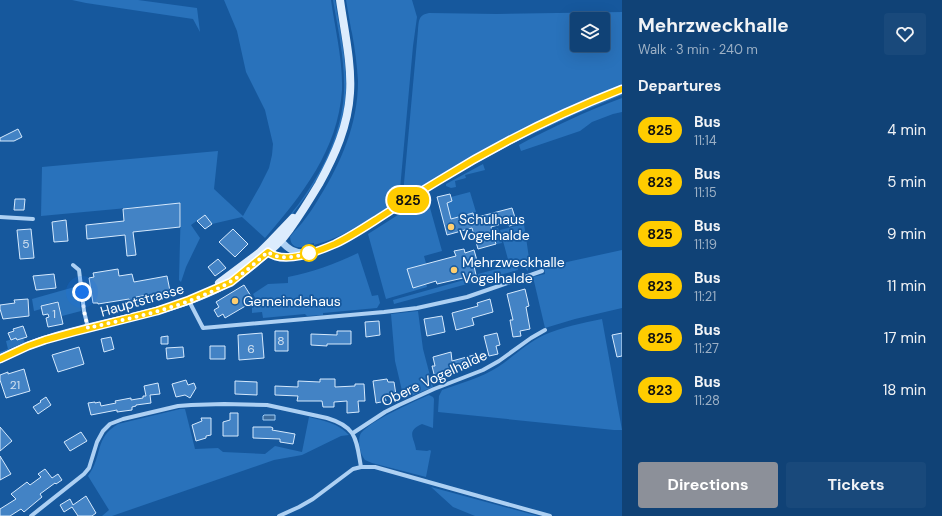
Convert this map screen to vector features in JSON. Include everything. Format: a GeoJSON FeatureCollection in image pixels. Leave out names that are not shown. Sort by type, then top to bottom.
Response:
{"type":"FeatureCollection","features":[{"type":"Feature","properties":{"kind":"main road","name":"Hauptstrasse"},"geometry":{"type":"LineString","coordinates":[[269,246],[280,241],[290,230],[326,171],[343,132],[348,111],[350,73],[340,0]]}},
{"type":"Feature","properties":{"kind":"main road","name":"Hauptstrasse"},"geometry":{"type":"LineString","coordinates":[[0,359],[38,342],[157,311],[200,296],[231,282],[269,246],[307,202]]}},
{"type":"Feature","properties":{"kind":"street"},"geometry":{"type":"LineString","coordinates":[[269,246],[275,256],[287,257],[300,256],[335,243],[348,237],[471,161],[514,138],[557,117],[622,90]]}},
{"type":"Feature","properties":{"kind":"street"},"geometry":{"type":"LineString","coordinates":[[0,217],[33,219]]}},
{"type":"Feature","properties":{"kind":"street"},"geometry":{"type":"LineString","coordinates":[[280,241],[295,252],[310,252]]}},
{"type":"Feature","properties":{"kind":"street"},"geometry":{"type":"LineString","coordinates":[[73,265],[79,270],[84,311],[88,328]]}},
{"type":"Feature","properties":{"kind":"street"},"geometry":{"type":"LineString","coordinates":[[189,300],[203,328],[416,308],[467,297],[542,271]]}},
{"type":"Feature","properties":{"kind":"street","name":"Obere Vogelhalde"},"geometry":{"type":"LineString","coordinates":[[353,433],[385,412],[399,405],[434,389],[483,370],[545,330]]}},
{"type":"Feature","properties":{"kind":"street"},"geometry":{"type":"LineString","coordinates":[[31,516],[84,474],[89,468],[97,442],[103,431],[110,424],[124,419],[178,406],[224,404],[267,405],[335,420],[353,433],[361,467]]}},
{"type":"Feature","properties":{"kind":"street"},"geometry":{"type":"LineString","coordinates":[[279,516],[313,499],[353,469],[361,467],[375,467],[550,516]]}},
{"type":"Feature","properties":{"kind":"shaded area"},"geometry":{"type":"Polygon","coordinates":[[[72,0],[138,0],[197,8],[200,32],[193,19],[72,0]]]}},
{"type":"Feature","properties":{"kind":"shaded area"},"geometry":{"type":"Polygon","coordinates":[[[224,0],[331,0],[342,79],[339,112],[326,152],[316,170],[305,188],[265,238],[242,217],[212,224],[205,215],[191,225],[200,238],[186,267],[181,282],[179,280],[181,203],[41,216],[42,167],[218,151],[214,189],[243,216],[269,168],[273,144],[265,110],[246,72],[237,31],[224,0]]]}},
{"type":"Feature","properties":{"kind":"shaded area"},"geometry":{"type":"Polygon","coordinates":[[[333,0],[335,0],[344,57],[346,91],[344,110],[340,128],[326,162],[307,195],[284,224],[304,197],[320,171],[333,143],[342,112],[344,79],[341,45],[333,0]]]}},
{"type":"Feature","properties":{"kind":"shaded area"},"geometry":{"type":"Polygon","coordinates":[[[346,0],[412,0],[417,17],[399,200],[348,232],[314,245],[314,243],[308,244],[308,246],[296,247],[292,244],[290,237],[313,208],[327,185],[347,142],[355,112],[358,75],[346,0]]]}},
{"type":"Feature","properties":{"kind":"shaded area"},"geometry":{"type":"Polygon","coordinates":[[[610,12],[622,12],[622,86],[508,137],[408,195],[404,190],[404,183],[418,27],[421,17],[429,13],[570,13],[570,52],[610,52],[610,12]]]}},
{"type":"Feature","properties":{"kind":"shaded area"},"geometry":{"type":"Polygon","coordinates":[[[622,93],[622,95],[520,140],[551,123],[622,93]]]}},
{"type":"Feature","properties":{"kind":"shaded area"},"geometry":{"type":"Polygon","coordinates":[[[622,98],[622,112],[592,122],[580,131],[521,151],[519,145],[531,138],[622,98]]]}},
{"type":"Feature","properties":{"kind":"shaded area"},"geometry":{"type":"Polygon","coordinates":[[[483,164],[485,170],[465,175],[466,178],[455,181],[456,187],[451,188],[446,186],[446,184],[483,164]]]}},
{"type":"Feature","properties":{"kind":"shaded area"},"geometry":{"type":"Polygon","coordinates":[[[470,192],[476,212],[443,221],[441,214],[449,211],[447,203],[452,201],[451,197],[470,192]]]}},
{"type":"Feature","properties":{"kind":"shaded area"},"geometry":{"type":"Polygon","coordinates":[[[427,197],[442,251],[424,256],[427,267],[422,269],[427,287],[386,299],[368,234],[427,197]]]}},
{"type":"Feature","properties":{"kind":"shaded area"},"geometry":{"type":"Polygon","coordinates":[[[524,224],[529,258],[528,271],[518,261],[509,263],[500,230],[524,224]]]}},
{"type":"Feature","properties":{"kind":"shaded area"},"geometry":{"type":"Polygon","coordinates":[[[498,228],[502,243],[497,244],[493,229],[498,228]]]}},
{"type":"Feature","properties":{"kind":"shaded area"},"geometry":{"type":"Polygon","coordinates":[[[622,250],[622,308],[545,328],[533,277],[545,274],[544,267],[622,250]]]}},
{"type":"Feature","properties":{"kind":"shaded area"},"geometry":{"type":"Polygon","coordinates":[[[358,253],[372,296],[378,295],[380,303],[377,308],[323,313],[323,315],[307,316],[305,314],[263,318],[262,312],[252,313],[252,307],[258,303],[253,294],[268,284],[288,283],[288,277],[307,273],[341,261],[358,253]]]}},
{"type":"Feature","properties":{"kind":"shaded area"},"geometry":{"type":"Polygon","coordinates":[[[517,265],[518,270],[394,304],[393,300],[478,276],[478,274],[517,265]]]}},
{"type":"Feature","properties":{"kind":"shaded area"},"geometry":{"type":"Polygon","coordinates":[[[78,286],[81,311],[62,316],[58,301],[40,306],[41,309],[34,311],[32,299],[78,286]]]}},
{"type":"Feature","properties":{"kind":"shaded area"},"geometry":{"type":"Polygon","coordinates":[[[418,311],[423,349],[433,387],[404,399],[395,361],[391,314],[418,311]]]}},
{"type":"Feature","properties":{"kind":"shaded area"},"geometry":{"type":"Polygon","coordinates":[[[602,319],[622,430],[438,412],[439,396],[442,390],[491,371],[544,335],[565,327],[602,319]]]}},
{"type":"Feature","properties":{"kind":"shaded area"},"geometry":{"type":"Polygon","coordinates":[[[16,338],[17,340],[23,338],[25,343],[9,349],[0,355],[0,352],[8,349],[6,341],[16,338]]]}},
{"type":"Feature","properties":{"kind":"shaded area"},"geometry":{"type":"Polygon","coordinates":[[[429,395],[434,399],[433,428],[422,424],[412,432],[416,450],[431,451],[426,477],[365,460],[359,443],[361,433],[373,423],[387,415],[429,395]]]}},
{"type":"Feature","properties":{"kind":"shaded area"},"geometry":{"type":"Polygon","coordinates":[[[185,409],[195,449],[218,448],[223,452],[265,454],[275,446],[302,452],[309,417],[335,425],[349,435],[341,436],[302,455],[274,460],[112,516],[102,516],[109,510],[88,476],[93,469],[105,435],[110,429],[118,424],[185,409]]]}},
{"type":"Feature","properties":{"kind":"shaded area"},"geometry":{"type":"Polygon","coordinates":[[[264,415],[275,415],[275,420],[263,420],[264,415]]]}},
{"type":"Feature","properties":{"kind":"shaded area"},"geometry":{"type":"Polygon","coordinates":[[[431,487],[538,516],[475,516],[453,507],[431,487]]]}},
{"type":"Feature","properties":{"kind":"building"},"geometry":{"type":"Polygon","coordinates":[[[18,129],[22,137],[14,141],[0,141],[0,138],[18,129]]]}},
{"type":"Feature","properties":{"kind":"building"},"geometry":{"type":"Polygon","coordinates":[[[450,194],[452,201],[447,203],[451,219],[473,213],[474,218],[512,208],[517,224],[509,226],[508,222],[491,227],[496,244],[478,249],[472,228],[447,235],[437,197],[450,194]]]}},
{"type":"Feature","properties":{"kind":"building"},"geometry":{"type":"Polygon","coordinates":[[[15,199],[25,199],[24,210],[14,210],[15,199]]]}},
{"type":"Feature","properties":{"kind":"building"},"geometry":{"type":"Polygon","coordinates":[[[180,203],[180,227],[133,232],[136,255],[127,256],[125,235],[87,239],[86,225],[124,221],[123,209],[180,203]]]}},
{"type":"Feature","properties":{"kind":"building"},"geometry":{"type":"Polygon","coordinates":[[[205,215],[212,224],[205,229],[197,221],[205,215]]]}},
{"type":"Feature","properties":{"kind":"building"},"geometry":{"type":"Polygon","coordinates":[[[66,220],[68,241],[54,242],[52,222],[66,220]]]}},
{"type":"Feature","properties":{"kind":"building"},"geometry":{"type":"Polygon","coordinates":[[[31,229],[34,258],[20,259],[17,230],[31,229]]]}},
{"type":"Feature","properties":{"kind":"building"},"geometry":{"type":"Polygon","coordinates":[[[233,229],[248,244],[235,257],[219,242],[233,229]]]}},
{"type":"Feature","properties":{"kind":"building","name":"Mehrzweckhalle Vogelhalde"},"geometry":{"type":"Polygon","coordinates":[[[464,249],[465,253],[474,250],[478,264],[474,266],[476,275],[437,284],[436,281],[413,288],[407,269],[456,256],[454,251],[464,249]]]}},
{"type":"Feature","properties":{"kind":"building"},"geometry":{"type":"Polygon","coordinates":[[[218,259],[226,268],[215,276],[208,267],[218,259]]]}},
{"type":"Feature","properties":{"kind":"building"},"geometry":{"type":"Polygon","coordinates":[[[118,269],[119,276],[132,274],[134,282],[167,276],[170,291],[136,297],[137,303],[130,304],[129,299],[98,304],[93,303],[89,278],[94,277],[93,273],[118,269]]]}},
{"type":"Feature","properties":{"kind":"building"},"geometry":{"type":"Polygon","coordinates":[[[54,274],[56,288],[36,290],[33,276],[54,274]]]}},
{"type":"Feature","properties":{"kind":"building","name":"Gemeindehaus"},"geometry":{"type":"Polygon","coordinates":[[[244,285],[254,301],[225,318],[223,314],[218,317],[214,310],[219,307],[216,302],[244,285]]]}},
{"type":"Feature","properties":{"kind":"building"},"geometry":{"type":"Polygon","coordinates":[[[525,289],[529,306],[526,307],[530,329],[520,331],[521,336],[513,337],[510,320],[513,320],[507,294],[525,289]]]}},
{"type":"Feature","properties":{"kind":"building"},"geometry":{"type":"Polygon","coordinates":[[[28,299],[29,316],[3,319],[0,305],[15,303],[14,300],[28,299]]]}},
{"type":"Feature","properties":{"kind":"building"},"geometry":{"type":"Polygon","coordinates":[[[490,299],[493,312],[472,318],[474,325],[456,330],[452,313],[478,306],[477,303],[490,299]]]}},
{"type":"Feature","properties":{"kind":"building"},"geometry":{"type":"Polygon","coordinates":[[[58,302],[63,324],[48,327],[46,318],[49,317],[48,314],[43,315],[41,306],[58,302]]]}},
{"type":"Feature","properties":{"kind":"building"},"geometry":{"type":"Polygon","coordinates":[[[442,316],[445,332],[427,336],[424,319],[442,316]]]}},
{"type":"Feature","properties":{"kind":"building"},"geometry":{"type":"Polygon","coordinates":[[[379,321],[380,335],[366,337],[365,322],[379,321]]]}},
{"type":"Feature","properties":{"kind":"building"},"geometry":{"type":"Polygon","coordinates":[[[23,326],[27,337],[11,340],[8,333],[14,331],[13,329],[23,326]]]}},
{"type":"Feature","properties":{"kind":"building"},"geometry":{"type":"Polygon","coordinates":[[[275,331],[288,331],[288,351],[275,351],[275,331]]]}},
{"type":"Feature","properties":{"kind":"building"},"geometry":{"type":"Polygon","coordinates":[[[337,331],[351,331],[351,344],[327,344],[327,346],[311,345],[311,334],[337,335],[337,331]]]}},
{"type":"Feature","properties":{"kind":"building"},"geometry":{"type":"Polygon","coordinates":[[[262,333],[264,358],[239,360],[238,335],[262,333]]]}},
{"type":"Feature","properties":{"kind":"building"},"geometry":{"type":"Polygon","coordinates":[[[497,333],[500,345],[496,346],[498,354],[489,356],[484,336],[497,333]]]}},
{"type":"Feature","properties":{"kind":"building"},"geometry":{"type":"Polygon","coordinates":[[[622,333],[622,356],[617,357],[612,335],[622,333]]]}},
{"type":"Feature","properties":{"kind":"building"},"geometry":{"type":"Polygon","coordinates":[[[168,336],[168,344],[161,344],[161,337],[168,336]]]}},
{"type":"Feature","properties":{"kind":"building"},"geometry":{"type":"Polygon","coordinates":[[[111,337],[114,349],[104,352],[101,339],[111,337]]]}},
{"type":"Feature","properties":{"kind":"building"},"geometry":{"type":"Polygon","coordinates":[[[210,346],[225,346],[225,359],[210,359],[210,346]]]}},
{"type":"Feature","properties":{"kind":"building"},"geometry":{"type":"Polygon","coordinates":[[[79,347],[84,364],[58,372],[52,355],[79,347]]]}},
{"type":"Feature","properties":{"kind":"building"},"geometry":{"type":"Polygon","coordinates":[[[183,347],[184,357],[167,359],[166,348],[183,347]]]}},
{"type":"Feature","properties":{"kind":"building"},"geometry":{"type":"Polygon","coordinates":[[[451,352],[452,361],[474,355],[476,363],[454,368],[455,373],[435,378],[432,366],[435,366],[433,357],[451,352]]]}},
{"type":"Feature","properties":{"kind":"building"},"geometry":{"type":"Polygon","coordinates":[[[24,369],[30,391],[6,398],[0,380],[0,375],[24,369]]]}},
{"type":"Feature","properties":{"kind":"building"},"geometry":{"type":"Polygon","coordinates":[[[320,379],[335,379],[335,387],[364,384],[365,401],[358,401],[359,412],[347,413],[347,401],[334,402],[334,407],[323,407],[322,401],[297,401],[298,396],[275,395],[275,386],[298,387],[298,381],[320,382],[320,379]]]}},
{"type":"Feature","properties":{"kind":"building"},"geometry":{"type":"Polygon","coordinates":[[[387,379],[388,382],[394,382],[396,395],[385,396],[386,401],[376,403],[373,381],[387,379]]]}},
{"type":"Feature","properties":{"kind":"building"},"geometry":{"type":"Polygon","coordinates":[[[186,380],[188,385],[194,383],[196,388],[190,398],[185,395],[176,397],[172,384],[186,380]]]}},
{"type":"Feature","properties":{"kind":"building"},"geometry":{"type":"Polygon","coordinates":[[[235,381],[257,382],[257,395],[235,394],[235,381]]]}},
{"type":"Feature","properties":{"kind":"building"},"geometry":{"type":"Polygon","coordinates":[[[158,383],[160,394],[150,395],[151,403],[136,405],[132,407],[132,410],[117,412],[117,410],[91,415],[88,403],[100,402],[101,406],[116,403],[115,401],[131,398],[131,400],[143,398],[143,396],[146,396],[144,386],[158,383]]]}},
{"type":"Feature","properties":{"kind":"building"},"geometry":{"type":"Polygon","coordinates":[[[46,397],[51,405],[38,414],[33,407],[46,397]]]}},
{"type":"Feature","properties":{"kind":"building"},"geometry":{"type":"Polygon","coordinates":[[[230,413],[238,413],[238,436],[223,436],[223,422],[230,420],[230,413]]]}},
{"type":"Feature","properties":{"kind":"building"},"geometry":{"type":"Polygon","coordinates":[[[201,418],[211,418],[211,435],[196,441],[192,425],[202,421],[201,418]]]}},
{"type":"Feature","properties":{"kind":"building"},"geometry":{"type":"Polygon","coordinates":[[[0,427],[12,441],[0,451],[0,427]]]}},
{"type":"Feature","properties":{"kind":"building"},"geometry":{"type":"Polygon","coordinates":[[[253,427],[271,427],[273,428],[272,430],[295,434],[293,444],[280,442],[280,439],[253,438],[253,427]]]}},
{"type":"Feature","properties":{"kind":"building"},"geometry":{"type":"Polygon","coordinates":[[[81,432],[87,441],[70,451],[64,442],[81,432]]]}},
{"type":"Feature","properties":{"kind":"building"},"geometry":{"type":"Polygon","coordinates":[[[0,456],[11,474],[0,480],[0,456]]]}},
{"type":"Feature","properties":{"kind":"building"},"geometry":{"type":"Polygon","coordinates":[[[45,469],[52,478],[58,474],[62,480],[56,484],[55,483],[40,494],[42,497],[24,512],[21,509],[10,516],[0,516],[0,509],[16,499],[11,494],[27,482],[30,485],[41,477],[38,474],[45,469]]]}},
{"type":"Feature","properties":{"kind":"building"},"geometry":{"type":"Polygon","coordinates":[[[86,496],[96,513],[92,516],[78,516],[72,507],[64,512],[60,505],[70,499],[73,505],[86,496]]]}},
{"type":"Feature","properties":{"kind":"bus line","name":"825"},"geometry":{"type":"LineString","coordinates":[[0,359],[28,346],[61,335],[157,311],[189,300],[231,282],[268,252],[275,256],[294,257],[324,248],[359,231],[478,157],[557,117],[622,89]]}},
{"type":"Feature","properties":{"kind":"place","name":"Schulhaus Vogelhalde"},"geometry":{"type":"Point","coordinates":[451,227]}},
{"type":"Feature","properties":{"kind":"place","name":"Mehrzweckhalle Vogelhalde"},"geometry":{"type":"Point","coordinates":[454,270]}},
{"type":"Feature","properties":{"kind":"place","name":"Gemeindehaus"},"geometry":{"type":"Point","coordinates":[235,301]}},
{"type":"Feature","properties":{"kind":"route"},"geometry":{"type":"LineString","coordinates":[[82,292],[88,328],[157,311],[200,296],[231,282],[268,252],[275,256],[287,257],[300,256],[310,252],[309,253]]}}]}
